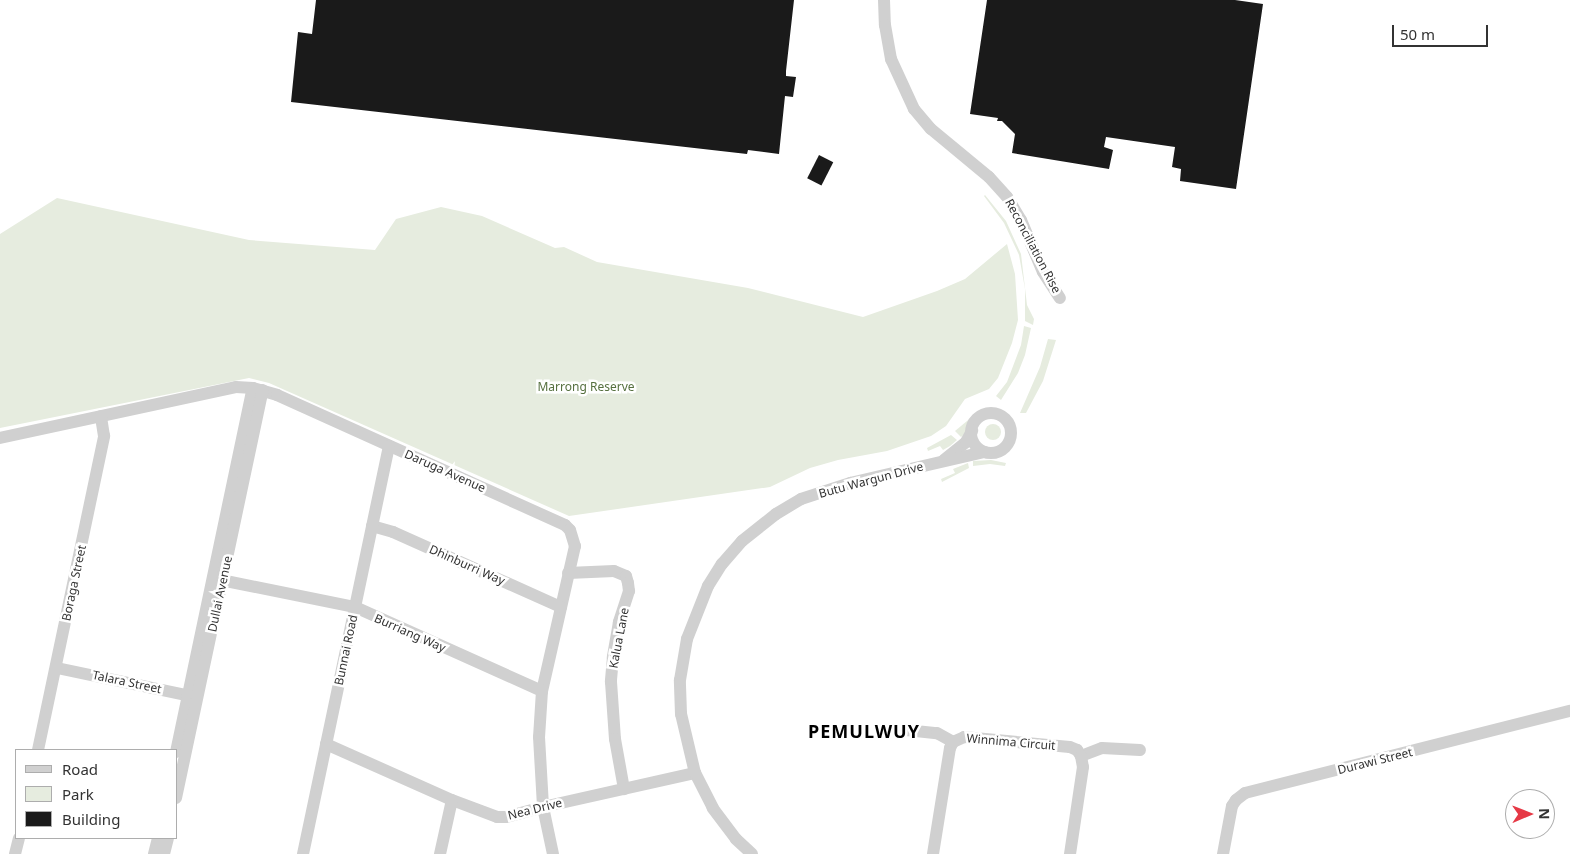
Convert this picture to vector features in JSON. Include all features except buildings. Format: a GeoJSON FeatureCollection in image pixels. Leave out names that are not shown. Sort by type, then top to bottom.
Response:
{"type":"FeatureCollection","features":[{"type":"Feature","properties":{"kind":"street","name":"Reconciliation Rise"},"geometry":{"type":"LineString","coordinates":[[884,0],[885,25],[891,59],[914,109],[931,129],[989,177],[1007,197],[1021,220],[1043,272],[1060,298]]}},
{"type":"Feature","properties":{"kind":"street","name":"Daruga Avenue"},"geometry":{"type":"LineString","coordinates":[[0,438],[236,387],[258,389],[565,525],[570,530],[575,546],[542,691],[539,754],[543,807],[553,854]]}},
{"type":"Feature","properties":{"kind":"street","name":"Dullai Avenue"},"geometry":{"type":"LineString","coordinates":[[178,786],[193,696],[258,389]]}},
{"type":"Feature","properties":{"kind":"street","name":"Butu Wargun Drive"},"geometry":{"type":"LineString","coordinates":[[752,854],[736,838],[713,808],[695,773],[682,714],[680,680],[687,638],[708,586],[722,564],[749,536],[776,514],[801,499],[850,483],[915,469],[944,460],[957,460],[984,452],[996,452],[1007,446],[1011,434],[1007,421],[996,414],[983,415],[974,424],[966,442],[944,460]]}},
{"type":"Feature","properties":{"kind":"street","name":"Boraga Street"},"geometry":{"type":"LineString","coordinates":[[38,749],[57,668],[104,436],[101,416]]}},
{"type":"Feature","properties":{"kind":"street"},"geometry":{"type":"LineString","coordinates":[[972,431],[974,444],[984,452]]}},
{"type":"Feature","properties":{"kind":"street","name":"Bunnai Road"},"geometry":{"type":"LineString","coordinates":[[303,854],[389,446]]}},
{"type":"Feature","properties":{"kind":"street","name":"Dhinburri Way"},"geometry":{"type":"LineString","coordinates":[[372,526],[393,532],[561,607]]}},
{"type":"Feature","properties":{"kind":"street","name":"Kalua Lane"},"geometry":{"type":"LineString","coordinates":[[568,573],[614,572],[626,576],[628,583],[629,591],[619,622],[611,682],[615,740],[624,789]]}},
{"type":"Feature","properties":{"kind":"street","name":"Burriang Way"},"geometry":{"type":"LineString","coordinates":[[218,580],[355,608],[542,691]]}},
{"type":"Feature","properties":{"kind":"street","name":"Talara Street"},"geometry":{"type":"LineString","coordinates":[[57,668],[193,696]]}},
{"type":"Feature","properties":{"kind":"street","name":"Dullai Avenue"},"geometry":{"type":"LineString","coordinates":[[177,749],[193,696]]}},
{"type":"Feature","properties":{"kind":"street","name":"Durawi Street"},"geometry":{"type":"LineString","coordinates":[[1223,854],[1232,806],[1245,794],[1570,711]]}},
{"type":"Feature","properties":{"kind":"street"},"geometry":{"type":"LineString","coordinates":[[906,730],[936,733],[953,742]]}},
{"type":"Feature","properties":{"kind":"street","name":"Winnima Circuit"},"geometry":{"type":"LineString","coordinates":[[933,854],[948,757],[953,742],[964,737],[974,737],[1070,747],[1082,756]]}},
{"type":"Feature","properties":{"kind":"street","name":"Nea Drive"},"geometry":{"type":"LineString","coordinates":[[326,744],[452,800],[497,817],[506,818],[543,807],[695,773]]}},
{"type":"Feature","properties":{"kind":"street"},"geometry":{"type":"LineString","coordinates":[[1070,854],[1083,767],[1082,756],[1102,748],[1140,750]]}},
{"type":"Feature","properties":{"kind":"street"},"geometry":{"type":"LineString","coordinates":[[440,854],[452,800]]}},
{"type":"Feature","properties":{"kind":"street"},"geometry":{"type":"LineString","coordinates":[[15,854],[19,839]]}},
{"type":"Feature","properties":{"kind":"street"},"geometry":{"type":"LineString","coordinates":[[154,854],[158,839]]}},
{"type":"Feature","properties":{"kind":"street"},"geometry":{"type":"LineString","coordinates":[[164,854],[168,839]]}},
{"type":"Feature","properties":{"kind":"green space"},"geometry":{"type":"Polygon","coordinates":[[[985,195],[1006,221],[1021,254],[1027,305],[1034,319],[1033,325],[1025,321],[1025,289],[1019,255],[1004,223],[985,195]]]}},
{"type":"Feature","properties":{"kind":"green space","name":"Marrong Reserve"},"geometry":{"type":"Polygon","coordinates":[[[57,198],[249,240],[375,250],[396,219],[441,207],[482,216],[555,248],[564,247],[597,262],[748,288],[863,317],[965,279],[1007,244],[1015,274],[1018,320],[1012,343],[998,378],[989,389],[965,399],[946,426],[931,436],[887,451],[838,460],[810,468],[770,487],[569,516],[269,383],[249,378],[0,428],[0,234],[57,198]]]}},
{"type":"Feature","properties":{"kind":"green space"},"geometry":{"type":"Polygon","coordinates":[[[1024,326],[1031,328],[1025,355],[1018,373],[1001,400],[996,396],[1007,382],[1021,345],[1024,326]]]}},
{"type":"Feature","properties":{"kind":"green space"},"geometry":{"type":"Polygon","coordinates":[[[1048,339],[1056,340],[1043,381],[1026,413],[1020,413],[1040,367],[1048,339]]]}},
{"type":"Feature","properties":{"kind":"green space"},"geometry":{"type":"Polygon","coordinates":[[[973,416],[966,433],[961,437],[955,431],[973,416]]]}},
{"type":"Feature","properties":{"kind":"green space"},"geometry":{"type":"Polygon","coordinates":[[[990,424],[996,424],[1001,429],[999,438],[990,440],[985,435],[985,429],[990,424]]]}},
{"type":"Feature","properties":{"kind":"green space"},"geometry":{"type":"Polygon","coordinates":[[[951,435],[957,440],[950,446],[943,450],[940,446],[928,451],[927,448],[951,435]]]}},
{"type":"Feature","properties":{"kind":"green space"},"geometry":{"type":"Polygon","coordinates":[[[991,460],[1006,463],[1005,466],[990,464],[973,466],[973,461],[991,460]]]}},
{"type":"Feature","properties":{"kind":"green space"},"geometry":{"type":"Polygon","coordinates":[[[968,463],[969,468],[942,482],[941,479],[955,473],[953,469],[968,463]]]}},
{"type":"Feature","properties":{"kind":"district","name":"PEMULWUY"},"geometry":{"type":"Point","coordinates":[864,731]}}]}
